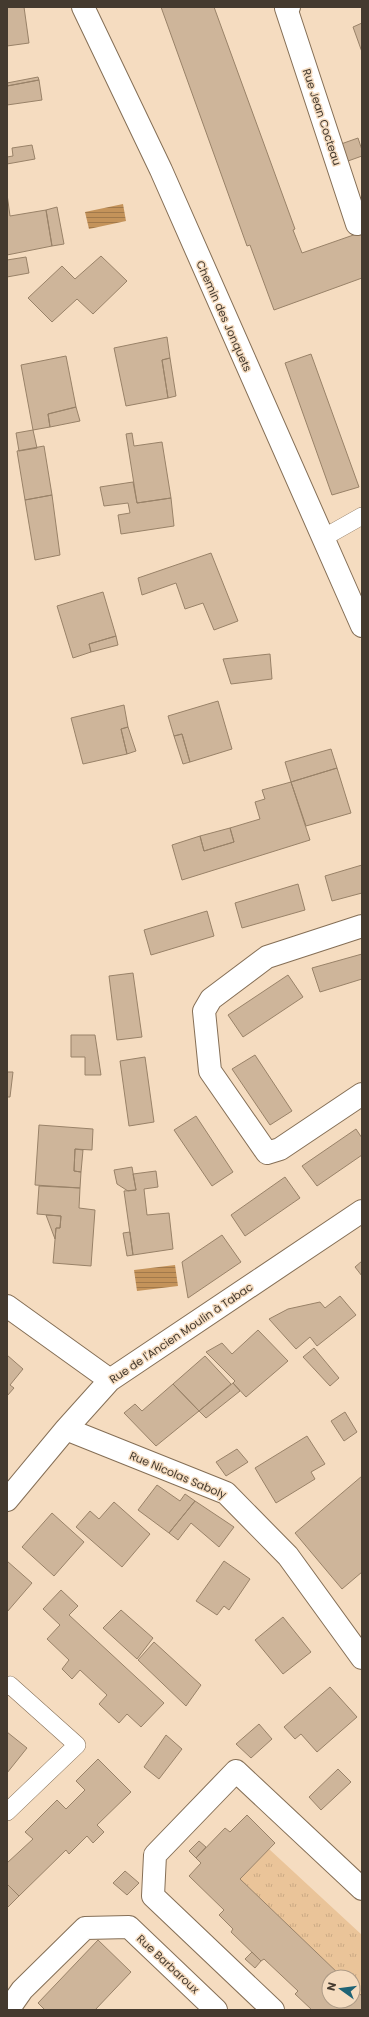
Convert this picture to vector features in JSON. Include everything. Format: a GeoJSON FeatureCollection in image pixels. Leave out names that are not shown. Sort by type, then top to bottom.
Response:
{"type":"FeatureCollection","features":[{"type":"Feature","properties":{"kind":"street","name":"Chemin des Jonquets"},"geometry":{"type":"LineString","coordinates":[[83,7],[161,170],[362,626]]}},
{"type":"Feature","properties":{"kind":"street","name":"Rue Jean Cocteau"},"geometry":{"type":"LineString","coordinates":[[289,7],[286,8],[357,224],[362,222]]}},
{"type":"Feature","properties":{"kind":"street"},"geometry":{"type":"LineString","coordinates":[[362,926],[267,957],[211,999],[204,1010],[210,1071],[267,1153],[280,1149],[362,1094]]}},
{"type":"Feature","properties":{"kind":"street","name":"Rue de l'Ancien Moulin à Tabac"},"geometry":{"type":"LineString","coordinates":[[7,1500],[66,1429],[110,1380],[362,1211]]}},
{"type":"Feature","properties":{"kind":"street"},"geometry":{"type":"LineString","coordinates":[[7,1306],[110,1380]]}},
{"type":"Feature","properties":{"kind":"street","name":"Rue Nicolas Saboly"},"geometry":{"type":"LineString","coordinates":[[66,1429],[226,1493],[288,1556],[359,1648]]}},
{"type":"Feature","properties":{"kind":"street"},"geometry":{"type":"LineString","coordinates":[[273,2010],[153,1896],[155,1855],[236,1771],[362,1889]]}},
{"type":"Feature","properties":{"kind":"street","name":"Rue Barbaroux"},"geometry":{"type":"LineString","coordinates":[[8,2010],[22,1990],[84,1928],[129,1927],[216,2010]]}},
{"type":"Feature","properties":{"kind":"lane"},"geometry":{"type":"LineString","coordinates":[[322,538],[362,516]]}},
{"type":"Feature","properties":{"kind":"lane"},"geometry":{"type":"LineString","coordinates":[[7,1687],[10,1685],[77,1745],[7,1812]]}},
{"type":"Feature","properties":{"kind":"green space"},"geometry":{"type":"Polygon","coordinates":[[[269,1849],[362,1935],[362,1996],[361,1969],[334,1969],[240,1879],[269,1849]]]}},
{"type":"Feature","properties":{"kind":"shaded area"},"geometry":{"type":"Polygon","coordinates":[[[123,204],[126,221],[89,229],[85,212],[123,204]]]}},
{"type":"Feature","properties":{"kind":"shaded area"},"geometry":{"type":"Polygon","coordinates":[[[175,1265],[178,1286],[137,1291],[134,1270],[175,1265]]]}},
{"type":"Feature","properties":{"kind":"building"},"geometry":{"type":"Polygon","coordinates":[[[7,7],[24,7],[29,43],[7,46],[7,7]]]}},
{"type":"Feature","properties":{"kind":"building"},"geometry":{"type":"Polygon","coordinates":[[[161,7],[214,7],[295,229],[293,230],[302,253],[362,232],[362,278],[274,310],[250,245],[247,246],[161,7]]]}},
{"type":"Feature","properties":{"kind":"building"},"geometry":{"type":"Polygon","coordinates":[[[362,23],[362,52],[353,27],[362,23]]]}},
{"type":"Feature","properties":{"kind":"building"},"geometry":{"type":"Polygon","coordinates":[[[38,77],[39,80],[7,86],[7,83],[38,77]]]}},
{"type":"Feature","properties":{"kind":"building"},"geometry":{"type":"Polygon","coordinates":[[[39,80],[42,100],[7,105],[7,86],[39,80]]]}},
{"type":"Feature","properties":{"kind":"building"},"geometry":{"type":"Polygon","coordinates":[[[358,138],[362,150],[362,156],[348,161],[341,144],[358,138]]]}},
{"type":"Feature","properties":{"kind":"building"},"geometry":{"type":"Polygon","coordinates":[[[32,145],[35,159],[7,164],[7,157],[13,156],[12,148],[32,145]]]}},
{"type":"Feature","properties":{"kind":"building"},"geometry":{"type":"Polygon","coordinates":[[[7,194],[10,216],[46,210],[52,246],[7,255],[7,194]]]}},
{"type":"Feature","properties":{"kind":"building"},"geometry":{"type":"Polygon","coordinates":[[[57,207],[64,244],[52,246],[46,210],[57,207]]]}},
{"type":"Feature","properties":{"kind":"building"},"geometry":{"type":"Polygon","coordinates":[[[101,256],[127,281],[93,314],[77,299],[52,322],[28,298],[62,266],[75,279],[101,256]]]}},
{"type":"Feature","properties":{"kind":"building"},"geometry":{"type":"Polygon","coordinates":[[[26,257],[29,273],[7,277],[7,260],[26,257]]]}},
{"type":"Feature","properties":{"kind":"building"},"geometry":{"type":"Polygon","coordinates":[[[167,337],[170,358],[162,360],[168,398],[126,406],[114,348],[167,337]]]}},
{"type":"Feature","properties":{"kind":"building"},"geometry":{"type":"Polygon","coordinates":[[[311,354],[359,487],[332,495],[285,363],[311,354]]]}},
{"type":"Feature","properties":{"kind":"building"},"geometry":{"type":"Polygon","coordinates":[[[66,356],[76,407],[48,414],[50,427],[33,430],[21,365],[66,356]]]}},
{"type":"Feature","properties":{"kind":"building"},"geometry":{"type":"Polygon","coordinates":[[[170,358],[176,396],[168,398],[162,360],[170,358]]]}},
{"type":"Feature","properties":{"kind":"building"},"geometry":{"type":"Polygon","coordinates":[[[76,407],[80,421],[50,427],[48,414],[76,407]]]}},
{"type":"Feature","properties":{"kind":"building"},"geometry":{"type":"Polygon","coordinates":[[[33,430],[37,448],[19,451],[16,433],[33,430]]]}},
{"type":"Feature","properties":{"kind":"building"},"geometry":{"type":"Polygon","coordinates":[[[132,433],[134,446],[162,442],[171,498],[137,503],[126,434],[132,433]]]}},
{"type":"Feature","properties":{"kind":"building"},"geometry":{"type":"Polygon","coordinates":[[[44,446],[52,495],[25,500],[17,451],[44,446]]]}},
{"type":"Feature","properties":{"kind":"building"},"geometry":{"type":"Polygon","coordinates":[[[133,482],[137,503],[171,498],[174,526],[121,534],[118,515],[130,513],[128,503],[104,506],[100,487],[133,482]]]}},
{"type":"Feature","properties":{"kind":"building"},"geometry":{"type":"Polygon","coordinates":[[[52,495],[60,555],[35,560],[25,500],[52,495]]]}},
{"type":"Feature","properties":{"kind":"building"},"geometry":{"type":"Polygon","coordinates":[[[211,553],[238,621],[214,630],[203,603],[185,609],[176,583],[142,595],[138,578],[211,553]]]}},
{"type":"Feature","properties":{"kind":"building"},"geometry":{"type":"Polygon","coordinates":[[[103,592],[116,636],[89,644],[91,652],[73,658],[57,606],[103,592]]]}},
{"type":"Feature","properties":{"kind":"building"},"geometry":{"type":"Polygon","coordinates":[[[116,636],[118,645],[91,652],[89,644],[116,636]]]}},
{"type":"Feature","properties":{"kind":"building"},"geometry":{"type":"Polygon","coordinates":[[[270,654],[272,679],[231,684],[223,659],[270,654]]]}},
{"type":"Feature","properties":{"kind":"building"},"geometry":{"type":"Polygon","coordinates":[[[218,701],[232,749],[190,762],[182,734],[174,736],[168,716],[218,701]]]}},
{"type":"Feature","properties":{"kind":"building"},"geometry":{"type":"Polygon","coordinates":[[[124,705],[128,727],[121,729],[127,754],[83,764],[71,718],[124,705]]]}},
{"type":"Feature","properties":{"kind":"building"},"geometry":{"type":"Polygon","coordinates":[[[128,727],[136,751],[127,754],[121,729],[128,727]]]}},
{"type":"Feature","properties":{"kind":"building"},"geometry":{"type":"Polygon","coordinates":[[[182,734],[190,762],[183,764],[174,736],[182,734]]]}},
{"type":"Feature","properties":{"kind":"building"},"geometry":{"type":"Polygon","coordinates":[[[331,749],[337,768],[291,782],[285,762],[331,749]]]}},
{"type":"Feature","properties":{"kind":"building"},"geometry":{"type":"Polygon","coordinates":[[[337,768],[351,813],[306,826],[291,782],[337,768]]]}},
{"type":"Feature","properties":{"kind":"building"},"geometry":{"type":"Polygon","coordinates":[[[291,782],[310,840],[182,880],[172,845],[200,836],[204,851],[234,842],[230,828],[260,819],[255,802],[265,799],[262,790],[291,782]]]}},
{"type":"Feature","properties":{"kind":"building"},"geometry":{"type":"Polygon","coordinates":[[[230,828],[234,842],[204,851],[200,836],[230,828]]]}},
{"type":"Feature","properties":{"kind":"building"},"geometry":{"type":"Polygon","coordinates":[[[362,865],[362,893],[332,901],[325,876],[362,865]]]}},
{"type":"Feature","properties":{"kind":"building"},"geometry":{"type":"Polygon","coordinates":[[[298,884],[305,910],[242,928],[235,903],[298,884]]]}},
{"type":"Feature","properties":{"kind":"building"},"geometry":{"type":"Polygon","coordinates":[[[207,911],[214,936],[151,955],[144,930],[207,911]]]}},
{"type":"Feature","properties":{"kind":"building"},"geometry":{"type":"Polygon","coordinates":[[[362,954],[362,979],[320,992],[312,968],[362,954]]]}},
{"type":"Feature","properties":{"kind":"building"},"geometry":{"type":"Polygon","coordinates":[[[133,973],[142,1037],[117,1040],[109,976],[133,973]]]}},
{"type":"Feature","properties":{"kind":"building"},"geometry":{"type":"Polygon","coordinates":[[[288,975],[303,997],[243,1037],[228,1015],[288,975]]]}},
{"type":"Feature","properties":{"kind":"building"},"geometry":{"type":"Polygon","coordinates":[[[71,1035],[95,1035],[101,1075],[85,1075],[85,1057],[71,1057],[71,1035]]]}},
{"type":"Feature","properties":{"kind":"building"},"geometry":{"type":"Polygon","coordinates":[[[255,1055],[292,1111],[270,1125],[232,1069],[255,1055]]]}},
{"type":"Feature","properties":{"kind":"building"},"geometry":{"type":"Polygon","coordinates":[[[145,1057],[154,1122],[129,1126],[120,1061],[145,1057]]]}},
{"type":"Feature","properties":{"kind":"building"},"geometry":{"type":"Polygon","coordinates":[[[7,1072],[13,1072],[10,1097],[7,1097],[7,1072]]]}},
{"type":"Feature","properties":{"kind":"building"},"geometry":{"type":"Polygon","coordinates":[[[196,1116],[233,1172],[212,1186],[174,1130],[196,1116]]]}},
{"type":"Feature","properties":{"kind":"building"},"geometry":{"type":"Polygon","coordinates":[[[39,1125],[93,1129],[92,1150],[75,1149],[74,1171],[81,1172],[80,1188],[35,1185],[39,1125]]]}},
{"type":"Feature","properties":{"kind":"building"},"geometry":{"type":"Polygon","coordinates":[[[356,1129],[362,1138],[362,1155],[317,1186],[302,1166],[356,1129]]]}},
{"type":"Feature","properties":{"kind":"building"},"geometry":{"type":"Polygon","coordinates":[[[75,1149],[83,1150],[81,1172],[74,1171],[75,1149]]]}},
{"type":"Feature","properties":{"kind":"building"},"geometry":{"type":"Polygon","coordinates":[[[132,1167],[136,1190],[128,1191],[117,1184],[114,1170],[132,1167]]]}},
{"type":"Feature","properties":{"kind":"building"},"geometry":{"type":"Polygon","coordinates":[[[156,1171],[158,1187],[144,1189],[147,1215],[169,1213],[173,1249],[133,1255],[124,1191],[136,1190],[133,1174],[156,1171]]]}},
{"type":"Feature","properties":{"kind":"building"},"geometry":{"type":"Polygon","coordinates":[[[285,1177],[300,1198],[245,1236],[231,1215],[285,1177]]]}},
{"type":"Feature","properties":{"kind":"building"},"geometry":{"type":"Polygon","coordinates":[[[39,1186],[80,1188],[79,1208],[95,1210],[91,1266],[53,1263],[56,1228],[60,1228],[61,1216],[37,1214],[39,1186]]]}},
{"type":"Feature","properties":{"kind":"building"},"geometry":{"type":"Polygon","coordinates":[[[46,1215],[61,1216],[60,1228],[56,1228],[55,1239],[46,1215]]]}},
{"type":"Feature","properties":{"kind":"building"},"geometry":{"type":"Polygon","coordinates":[[[130,1232],[133,1255],[127,1256],[123,1233],[130,1232]]]}},
{"type":"Feature","properties":{"kind":"building"},"geometry":{"type":"Polygon","coordinates":[[[222,1235],[241,1262],[188,1298],[182,1262],[222,1235]]]}},
{"type":"Feature","properties":{"kind":"building"},"geometry":{"type":"Polygon","coordinates":[[[362,1261],[362,1276],[355,1267],[362,1261]]]}},
{"type":"Feature","properties":{"kind":"building"},"geometry":{"type":"Polygon","coordinates":[[[340,1296],[356,1315],[317,1346],[310,1337],[296,1349],[269,1319],[288,1309],[320,1302],[325,1308],[340,1296]]]}},
{"type":"Feature","properties":{"kind":"building"},"geometry":{"type":"Polygon","coordinates":[[[258,1330],[288,1361],[246,1397],[233,1383],[235,1381],[206,1352],[222,1343],[232,1354],[258,1330]]]}},
{"type":"Feature","properties":{"kind":"building"},"geometry":{"type":"Polygon","coordinates":[[[314,1348],[339,1378],[330,1386],[303,1357],[314,1348]]]}},
{"type":"Feature","properties":{"kind":"building"},"geometry":{"type":"Polygon","coordinates":[[[7,1355],[23,1369],[10,1385],[14,1388],[7,1396],[7,1355]]]}},
{"type":"Feature","properties":{"kind":"building"},"geometry":{"type":"Polygon","coordinates":[[[205,1356],[231,1384],[199,1411],[173,1384],[205,1356]]]}},
{"type":"Feature","properties":{"kind":"building"},"geometry":{"type":"Polygon","coordinates":[[[233,1383],[240,1391],[206,1418],[199,1411],[233,1383]]]}},
{"type":"Feature","properties":{"kind":"building"},"geometry":{"type":"Polygon","coordinates":[[[173,1384],[199,1411],[156,1446],[124,1413],[135,1404],[142,1411],[173,1384]]]}},
{"type":"Feature","properties":{"kind":"building"},"geometry":{"type":"Polygon","coordinates":[[[345,1412],[357,1432],[344,1441],[331,1421],[345,1412]]]}},
{"type":"Feature","properties":{"kind":"building"},"geometry":{"type":"Polygon","coordinates":[[[307,1436],[325,1464],[311,1472],[315,1479],[276,1503],[255,1468],[307,1436]]]}},
{"type":"Feature","properties":{"kind":"building"},"geometry":{"type":"Polygon","coordinates":[[[237,1449],[248,1462],[226,1476],[216,1462],[237,1449]]]}},
{"type":"Feature","properties":{"kind":"building"},"geometry":{"type":"Polygon","coordinates":[[[362,1476],[362,1572],[342,1589],[295,1533],[362,1476]]]}},
{"type":"Feature","properties":{"kind":"building"},"geometry":{"type":"Polygon","coordinates":[[[157,1485],[180,1501],[185,1494],[195,1501],[169,1533],[138,1510],[157,1485]]]}},
{"type":"Feature","properties":{"kind":"building"},"geometry":{"type":"Polygon","coordinates":[[[195,1501],[234,1527],[219,1547],[191,1523],[178,1540],[169,1533],[195,1501]]]}},
{"type":"Feature","properties":{"kind":"building"},"geometry":{"type":"Polygon","coordinates":[[[114,1502],[150,1534],[122,1567],[76,1527],[90,1511],[99,1519],[114,1502]]]}},
{"type":"Feature","properties":{"kind":"building"},"geometry":{"type":"Polygon","coordinates":[[[52,1513],[84,1542],[54,1576],[22,1547],[52,1513]]]}},
{"type":"Feature","properties":{"kind":"building"},"geometry":{"type":"Polygon","coordinates":[[[7,1561],[32,1583],[7,1612],[7,1561]]]}},
{"type":"Feature","properties":{"kind":"building"},"geometry":{"type":"Polygon","coordinates":[[[224,1561],[250,1579],[229,1610],[224,1606],[217,1615],[196,1601],[224,1561]]]}},
{"type":"Feature","properties":{"kind":"building"},"geometry":{"type":"Polygon","coordinates":[[[61,1590],[78,1606],[69,1615],[164,1703],[141,1727],[127,1714],[119,1723],[99,1704],[107,1695],[80,1670],[72,1679],[62,1669],[69,1660],[47,1639],[60,1625],[43,1609],[61,1590]]]}},
{"type":"Feature","properties":{"kind":"building"},"geometry":{"type":"Polygon","coordinates":[[[121,1610],[153,1638],[137,1659],[103,1628],[121,1610]]]}},
{"type":"Feature","properties":{"kind":"building"},"geometry":{"type":"Polygon","coordinates":[[[283,1617],[311,1652],[283,1674],[255,1640],[283,1617]]]}},
{"type":"Feature","properties":{"kind":"building"},"geometry":{"type":"Polygon","coordinates":[[[154,1642],[201,1685],[186,1706],[138,1660],[154,1642]]]}},
{"type":"Feature","properties":{"kind":"building"},"geometry":{"type":"Polygon","coordinates":[[[330,1687],[357,1717],[317,1752],[301,1734],[295,1739],[284,1727],[330,1687]]]}},
{"type":"Feature","properties":{"kind":"building"},"geometry":{"type":"Polygon","coordinates":[[[259,1724],[272,1739],[251,1758],[236,1744],[259,1724]]]}},
{"type":"Feature","properties":{"kind":"building"},"geometry":{"type":"Polygon","coordinates":[[[7,1732],[27,1748],[7,1773],[7,1732]]]}},
{"type":"Feature","properties":{"kind":"building"},"geometry":{"type":"Polygon","coordinates":[[[166,1735],[182,1749],[159,1779],[144,1767],[166,1735]]]}},
{"type":"Feature","properties":{"kind":"building"},"geometry":{"type":"Polygon","coordinates":[[[98,1759],[131,1792],[97,1825],[104,1832],[93,1843],[87,1836],[69,1854],[66,1850],[19,1896],[7,1884],[7,1863],[33,1839],[25,1832],[57,1800],[66,1809],[85,1790],[76,1781],[98,1759]]]}},
{"type":"Feature","properties":{"kind":"building"},"geometry":{"type":"Polygon","coordinates":[[[338,1769],[351,1782],[321,1810],[309,1797],[338,1769]]]}},
{"type":"Feature","properties":{"kind":"building"},"geometry":{"type":"Polygon","coordinates":[[[247,1815],[275,1843],[240,1879],[334,1969],[321,1969],[321,2009],[361,2009],[361,1995],[362,2010],[312,2010],[295,1994],[298,1991],[264,1959],[261,1961],[231,1932],[233,1929],[219,1915],[224,1910],[189,1876],[201,1863],[196,1858],[225,1828],[230,1832],[247,1815]]]}},
{"type":"Feature","properties":{"kind":"building"},"geometry":{"type":"Polygon","coordinates":[[[199,1841],[206,1847],[196,1858],[189,1851],[199,1841]]]}},
{"type":"Feature","properties":{"kind":"building"},"geometry":{"type":"Polygon","coordinates":[[[125,1871],[139,1883],[127,1895],[113,1883],[125,1871]]]}},
{"type":"Feature","properties":{"kind":"building"},"geometry":{"type":"Polygon","coordinates":[[[7,1884],[19,1896],[7,1908],[7,1884]]]}},
{"type":"Feature","properties":{"kind":"building"},"geometry":{"type":"Polygon","coordinates":[[[98,1940],[131,1972],[95,2010],[45,2010],[38,2003],[98,1940]]]}},
{"type":"Feature","properties":{"kind":"building"},"geometry":{"type":"Polygon","coordinates":[[[252,1952],[261,1961],[255,1968],[245,1959],[252,1952]]]}}]}
